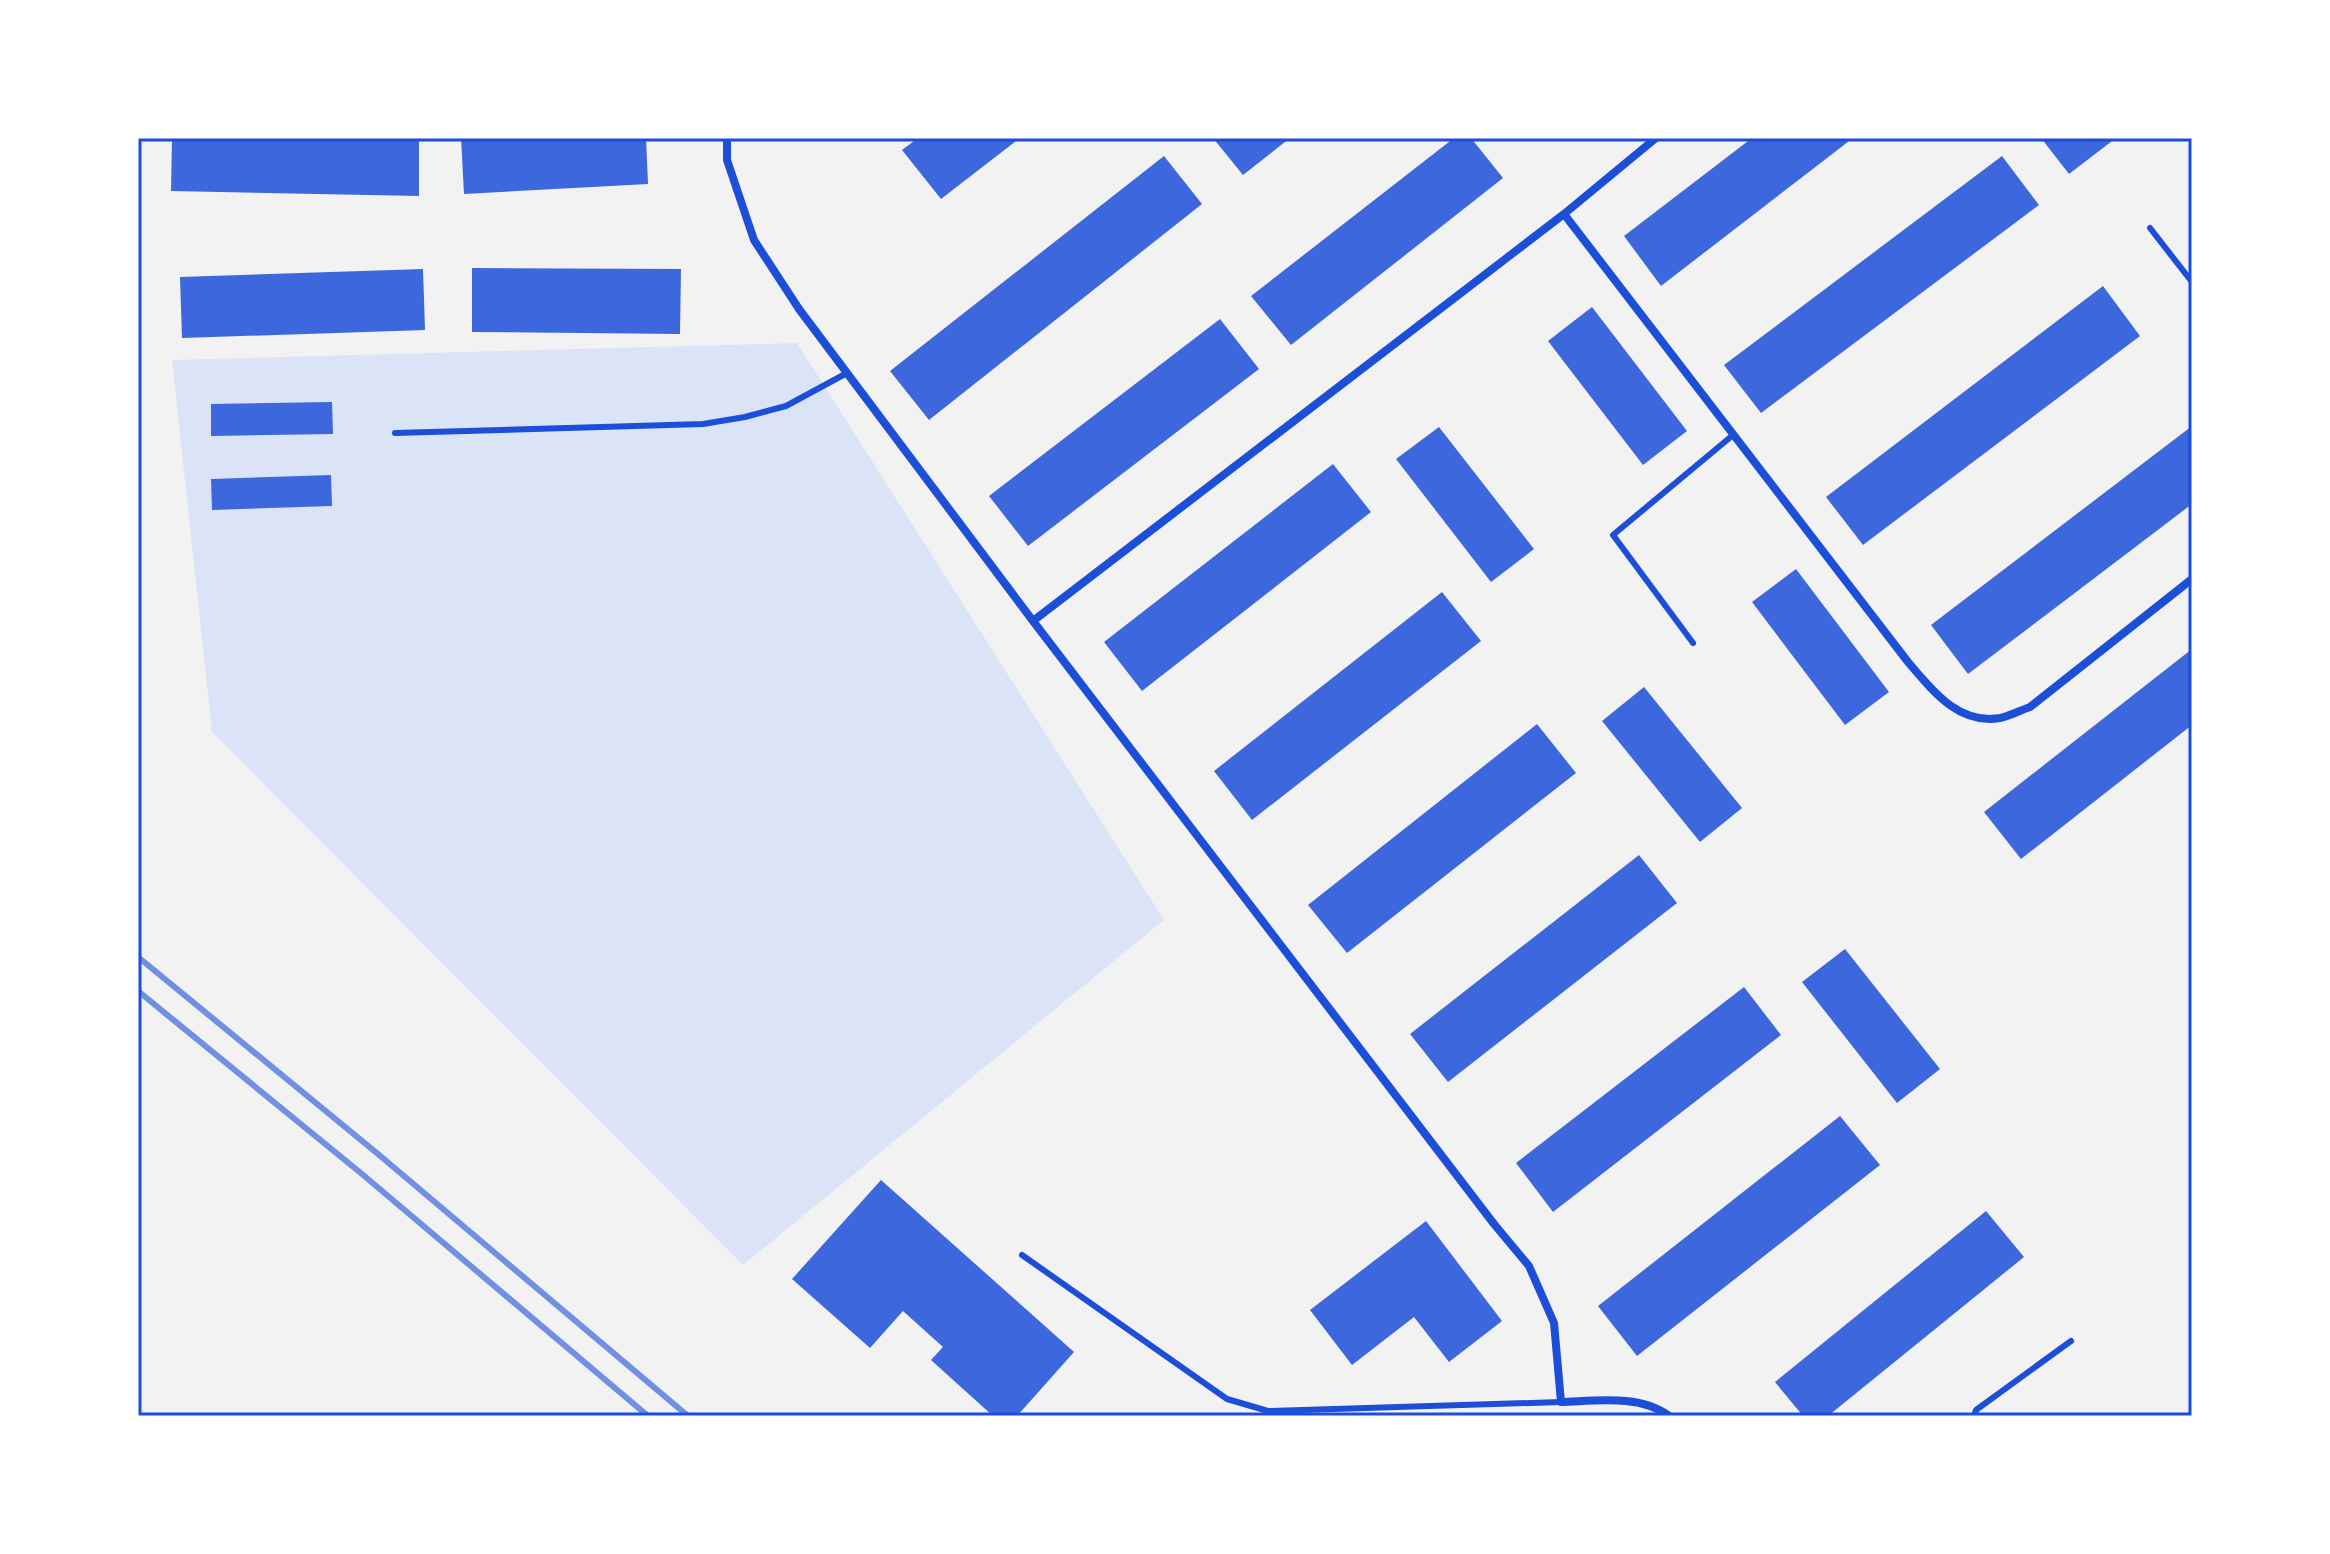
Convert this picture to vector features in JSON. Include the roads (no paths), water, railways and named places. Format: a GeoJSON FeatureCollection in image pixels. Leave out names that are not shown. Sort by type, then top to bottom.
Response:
{"type":"FeatureCollection","features":[{"type":"Feature","properties":{"kind":"street"},"geometry":{"type":"LineString","coordinates":[[727,138],[727,160],[754,240],[799,309],[1033,621],[1529,1266],[1554,1323],[1561,1402],[1615,1400],[1657,1407],[1669,1416]]}},
{"type":"Feature","properties":{"kind":"street"},"geometry":{"type":"LineString","coordinates":[[1033,621],[1564,214],[1656,138]]}},
{"type":"Feature","properties":{"kind":"street"},"geometry":{"type":"LineString","coordinates":[[1564,214],[1908,662],[1951,708],[1972,717],[2000,718],[2030,707],[2192,579]]}},
{"type":"Feature","properties":{"kind":"lane"},"geometry":{"type":"LineString","coordinates":[[2150,228],[2192,282]]}},
{"type":"Feature","properties":{"kind":"lane"},"geometry":{"type":"LineString","coordinates":[[395,433],[703,424],[786,406],[847,373]]}},
{"type":"Feature","properties":{"kind":"lane"},"geometry":{"type":"LineString","coordinates":[[1693,643],[1613,535],[1733,435]]}},
{"type":"Feature","properties":{"kind":"lane"},"geometry":{"type":"LineString","coordinates":[[1022,1255],[1227,1399],[1268,1411],[1561,1402]]}},
{"type":"Feature","properties":{"kind":"lane"},"geometry":{"type":"LineString","coordinates":[[1974,1416],[1976,1410],[2071,1341]]}},
{"type":"Feature","properties":{"kind":"railway"},"geometry":{"type":"LineString","coordinates":[[138,957],[378,1154],[688,1416]]}},
{"type":"Feature","properties":{"kind":"railway"},"geometry":{"type":"LineString","coordinates":[[138,991],[362,1174],[648,1416]]}}]}
